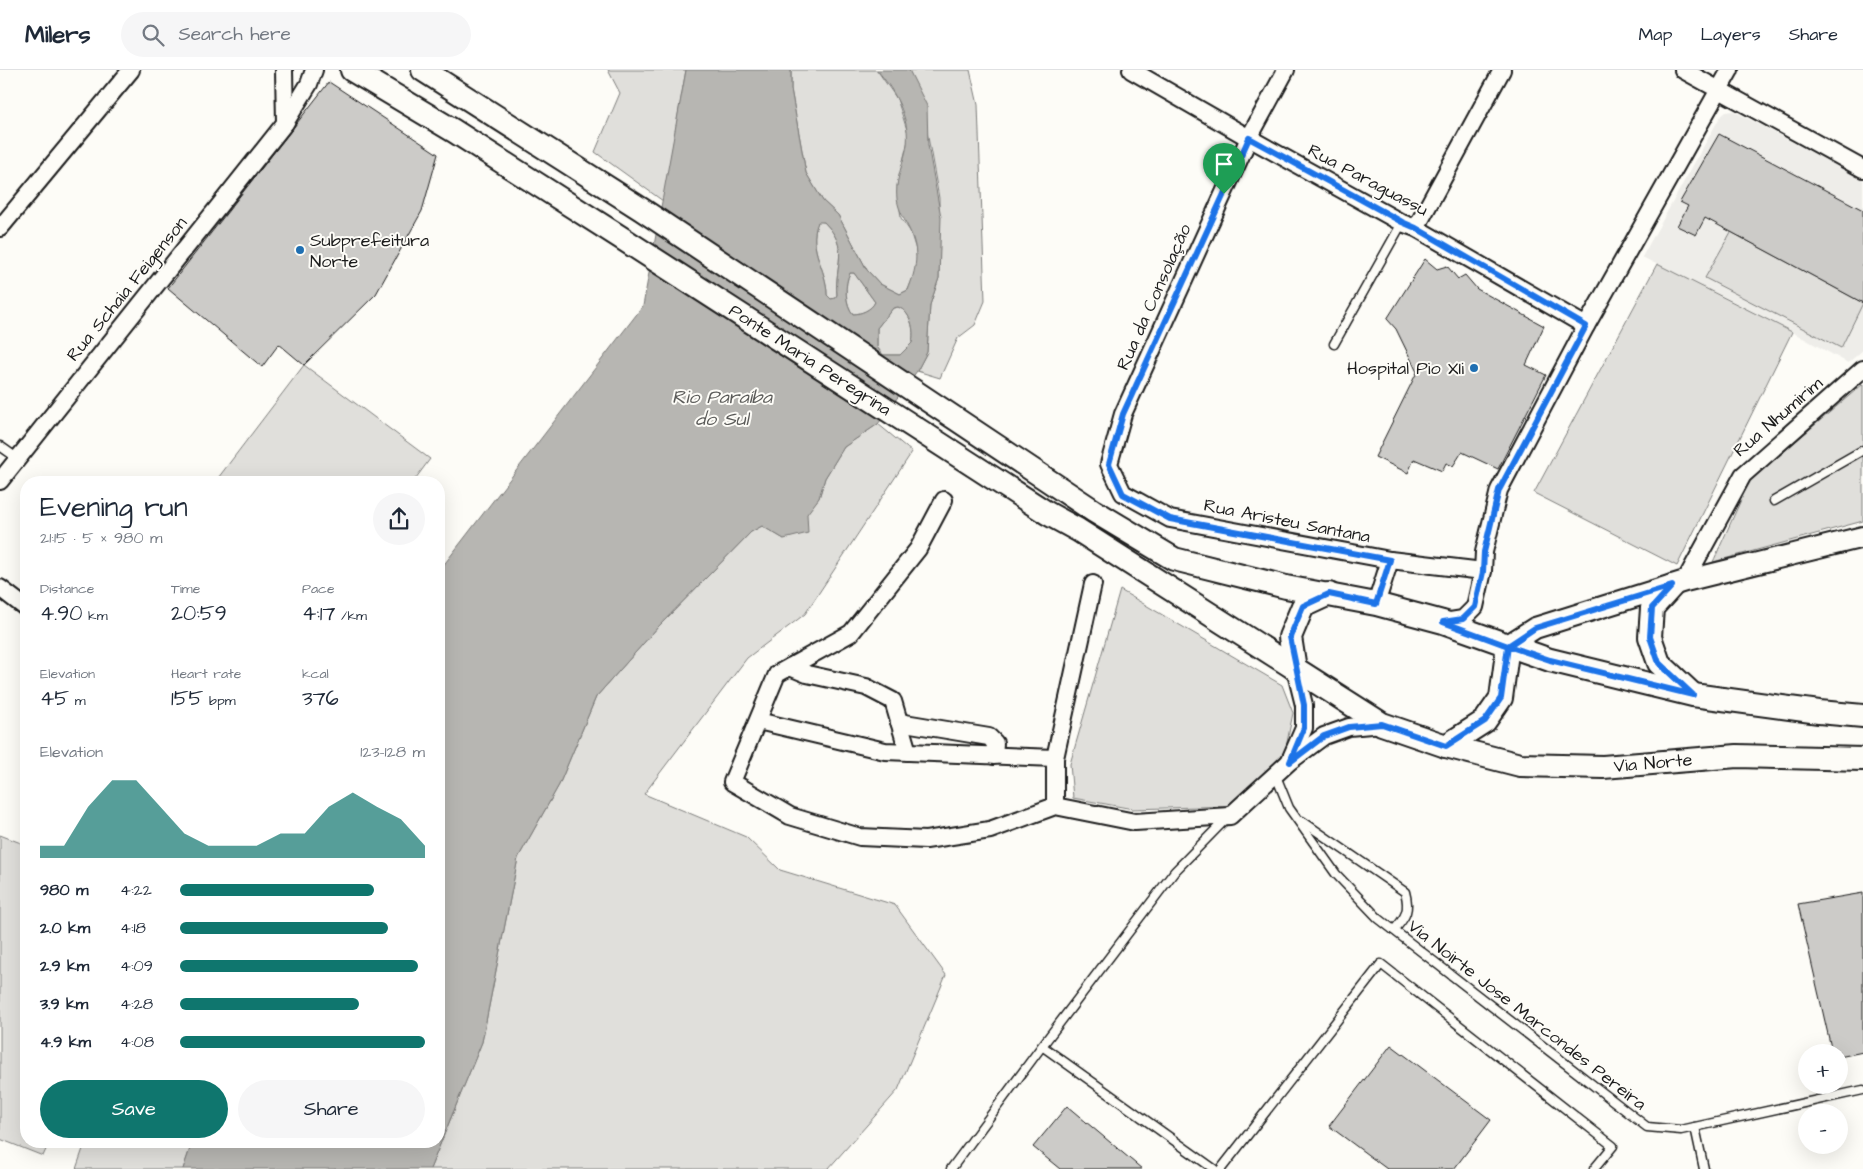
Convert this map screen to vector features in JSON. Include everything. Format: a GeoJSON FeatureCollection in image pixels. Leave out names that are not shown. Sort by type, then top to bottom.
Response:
{"type":"FeatureCollection","features":[{"type":"Feature","properties":{"kind":"main road","name":"Ponte Maria Peregrina"},"geometry":{"type":"LineString","coordinates":[[352,70],[454,131],[1047,513],[1078,530],[1295,669]]}},
{"type":"Feature","properties":{"kind":"main road","name":"Ponte Maria Peregrina"},"geometry":{"type":"LineString","coordinates":[[433,74],[642,209],[1094,511],[1174,559],[1286,587],[1376,604],[1443,622],[1508,646]]}},
{"type":"Feature","properties":{"kind":"main road"},"geometry":{"type":"LineString","coordinates":[[1678,584],[1652,608],[1650,637],[1659,663],[1693,695]]}},
{"type":"Feature","properties":{"kind":"main road"},"geometry":{"type":"LineString","coordinates":[[1295,669],[1290,637],[1303,606],[1329,594]]}},
{"type":"Feature","properties":{"kind":"main road"},"geometry":{"type":"LineString","coordinates":[[1446,746],[1485,721],[1501,698],[1508,646],[1550,660],[1693,695],[1863,716]]}},
{"type":"Feature","properties":{"kind":"main road","name":"Via Norte"},"geometry":{"type":"LineString","coordinates":[[1295,669],[1382,724],[1446,746],[1520,764],[1603,767],[1737,756],[1863,759]]}},
{"type":"Feature","properties":{"kind":"street"},"geometry":{"type":"LineString","coordinates":[[0,228],[131,70]]}},
{"type":"Feature","properties":{"kind":"street"},"geometry":{"type":"LineString","coordinates":[[284,70],[285,123]]}},
{"type":"Feature","properties":{"kind":"street","name":"Rua Schaia Feigenson"},"geometry":{"type":"LineString","coordinates":[[0,481],[285,123],[309,84],[314,70]]}},
{"type":"Feature","properties":{"kind":"street","name":"Rua Paraguassu"},"geometry":{"type":"LineString","coordinates":[[1131,70],[1586,326]]}},
{"type":"Feature","properties":{"kind":"street","name":"Rua da Consolação"},"geometry":{"type":"LineString","coordinates":[[1109,464],[1123,414],[1249,138],[1286,70]]}},
{"type":"Feature","properties":{"kind":"street"},"geometry":{"type":"LineString","coordinates":[[1409,225],[1502,70]]}},
{"type":"Feature","properties":{"kind":"street"},"geometry":{"type":"LineString","coordinates":[[1684,70],[1862,168]]}},
{"type":"Feature","properties":{"kind":"street"},"geometry":{"type":"LineString","coordinates":[[1443,622],[1463,619],[1475,607],[1483,572],[1484,552],[1499,490],[1586,326],[1730,70]]}},
{"type":"Feature","properties":{"kind":"street","name":"Rua Nhumirim"},"geometry":{"type":"LineString","coordinates":[[1678,584],[1743,475],[1863,369]]}},
{"type":"Feature","properties":{"kind":"street","name":"Rua Aristeu Santana"},"geometry":{"type":"LineString","coordinates":[[1109,464],[1123,494],[1170,519],[1390,560],[1483,572]]}},
{"type":"Feature","properties":{"kind":"street"},"geometry":{"type":"LineString","coordinates":[[944,500],[918,549],[851,633],[778,674],[732,782],[790,816],[860,837],[926,840],[990,830],[1055,806],[1135,822],[1230,816],[1290,762],[1324,736],[1349,727],[1382,724]]}},
{"type":"Feature","properties":{"kind":"street"},"geometry":{"type":"LineString","coordinates":[[1508,646],[1535,628],[1678,584],[1863,537]]}},
{"type":"Feature","properties":{"kind":"street"},"geometry":{"type":"LineString","coordinates":[[1376,604],[1390,560]]}},
{"type":"Feature","properties":{"kind":"street"},"geometry":{"type":"LineString","coordinates":[[1055,806],[1055,758],[1093,584]]}},
{"type":"Feature","properties":{"kind":"street"},"geometry":{"type":"LineString","coordinates":[[0,588],[20,603]]}},
{"type":"Feature","properties":{"kind":"street"},"geometry":{"type":"LineString","coordinates":[[790,667],[807,674],[866,687],[892,701],[908,752]]}},
{"type":"Feature","properties":{"kind":"street"},"geometry":{"type":"LineString","coordinates":[[1290,762],[1304,728],[1304,705],[1295,669]]}},
{"type":"Feature","properties":{"kind":"street"},"geometry":{"type":"LineString","coordinates":[[758,720],[884,751],[1055,758]]}},
{"type":"Feature","properties":{"kind":"street"},"geometry":{"type":"LineString","coordinates":[[899,722],[993,739],[995,742],[994,756]]}},
{"type":"Feature","properties":{"kind":"lane"},"geometry":{"type":"LineString","coordinates":[[1334,344],[1409,225]]}},
{"type":"Feature","properties":{"kind":"lane"},"geometry":{"type":"LineString","coordinates":[[0,446],[17,458]]}},
{"type":"Feature","properties":{"kind":"lane"},"geometry":{"type":"LineString","coordinates":[[1774,501],[1863,450]]}},
{"type":"Feature","properties":{"kind":"lane","name":"Via Noirte Jose Marcondes Pereira"},"geometry":{"type":"LineString","coordinates":[[1276,776],[1289,808],[1336,874],[1378,918],[1647,1127],[1681,1130],[1863,1090]]}},
{"type":"Feature","properties":{"kind":"lane"},"geometry":{"type":"LineString","coordinates":[[952,1169],[1042,1046],[1175,871],[1230,816]]}},
{"type":"Feature","properties":{"kind":"lane"},"geometry":{"type":"LineString","coordinates":[[1296,817],[1406,892],[1408,903],[1407,916],[1394,930]]}},
{"type":"Feature","properties":{"kind":"lane"},"geometry":{"type":"LineString","coordinates":[[1221,1169],[1381,964],[1613,1146],[1594,1169]]}},
{"type":"Feature","properties":{"kind":"lane"},"geometry":{"type":"LineString","coordinates":[[1042,1046],[1214,1169]]}},
{"type":"Feature","properties":{"kind":"lane"},"geometry":{"type":"LineString","coordinates":[[1696,1127],[1704,1169]]}},
{"type":"Feature","properties":{"kind":"shaded area"},"geometry":{"type":"Polygon","coordinates":[[[608,70],[686,70],[663,201],[595,152],[620,93],[608,70]]]}},
{"type":"Feature","properties":{"kind":"shaded area"},"geometry":{"type":"Polygon","coordinates":[[[791,70],[877,70],[897,99],[909,136],[897,186],[901,218],[910,231],[916,250],[917,267],[908,290],[900,294],[880,284],[867,270],[838,215],[823,201],[806,173],[791,89],[791,70]]]}},
{"type":"Feature","properties":{"kind":"shaded area"},"geometry":{"type":"Polygon","coordinates":[[[909,70],[970,70],[978,105],[985,301],[975,325],[958,338],[940,378],[917,371],[927,352],[930,305],[939,278],[939,198],[926,126],[909,70]]]}},
{"type":"Feature","properties":{"kind":"shaded area"},"geometry":{"type":"Polygon","coordinates":[[[1734,111],[1863,180],[1863,350],[1848,363],[1792,332],[1642,257],[1720,117],[1726,112],[1734,111]]]}},
{"type":"Feature","properties":{"kind":"shaded area"},"geometry":{"type":"Polygon","coordinates":[[[818,221],[824,222],[832,232],[837,240],[839,249],[837,295],[831,299],[827,295],[824,276],[816,250],[815,231],[818,221]]]}},
{"type":"Feature","properties":{"kind":"shaded area"},"geometry":{"type":"Polygon","coordinates":[[[1731,232],[1863,303],[1841,348],[1705,278],[1731,232]]]}},
{"type":"Feature","properties":{"kind":"shaded area"},"geometry":{"type":"Polygon","coordinates":[[[1657,264],[1792,332],[1677,566],[1534,493],[1657,264]]]}},
{"type":"Feature","properties":{"kind":"shaded area"},"geometry":{"type":"Polygon","coordinates":[[[850,273],[854,273],[875,302],[865,311],[853,314],[848,305],[846,294],[850,273]]]}},
{"type":"Feature","properties":{"kind":"shaded area"},"geometry":{"type":"Polygon","coordinates":[[[898,307],[906,313],[911,322],[912,343],[900,355],[883,355],[877,347],[877,328],[893,308],[898,307]]]}},
{"type":"Feature","properties":{"kind":"shaded area"},"geometry":{"type":"Polygon","coordinates":[[[304,365],[430,459],[417,476],[220,476],[304,365]]]}},
{"type":"Feature","properties":{"kind":"shaded area"},"geometry":{"type":"Polygon","coordinates":[[[1863,384],[1863,521],[1713,562],[1750,480],[1863,384]]]}},
{"type":"Feature","properties":{"kind":"shaded area"},"geometry":{"type":"Polygon","coordinates":[[[878,424],[912,452],[805,614],[747,658],[644,794],[746,837],[780,870],[895,905],[946,975],[898,1090],[828,1169],[430,1169],[439,1148],[445,1148],[445,1132],[482,1042],[518,858],[559,785],[596,697],[658,627],[751,532],[762,526],[784,539],[819,498],[825,478],[844,447],[878,424]]]}},
{"type":"Feature","properties":{"kind":"shaded area"},"geometry":{"type":"Polygon","coordinates":[[[1120,590],[1282,685],[1293,713],[1285,752],[1230,806],[1133,809],[1073,798],[1070,764],[1120,590]]]}},
{"type":"Feature","properties":{"kind":"shaded area"},"geometry":{"type":"Polygon","coordinates":[[[0,835],[20,843],[20,1147],[0,1139],[0,835]]]}},
{"type":"Feature","properties":{"kind":"shaded area"},"geometry":{"type":"Polygon","coordinates":[[[23,1148],[47,1148],[43,1156],[23,1148]]]}},
{"type":"Feature","properties":{"kind":"shaded area"},"geometry":{"type":"Polygon","coordinates":[[[83,1148],[190,1148],[183,1169],[76,1169],[83,1148]]]}},
{"type":"Feature","properties":{"kind":"water","name":"Rio Paraíba do Sul"},"geometry":{"type":"Polygon","coordinates":[[[686,70],[791,70],[791,89],[806,173],[823,201],[838,215],[867,270],[880,284],[900,294],[908,290],[916,261],[913,239],[902,216],[897,199],[897,187],[907,143],[907,132],[902,109],[891,88],[877,70],[909,70],[927,106],[928,145],[941,217],[939,278],[930,305],[927,352],[917,371],[878,424],[844,447],[825,478],[819,498],[807,514],[808,533],[784,539],[762,526],[751,532],[658,627],[596,697],[559,785],[518,858],[482,1042],[445,1132],[445,563],[643,306],[686,70]],[[818,222],[815,241],[827,295],[831,299],[837,295],[840,257],[837,240],[824,222],[818,222]],[[850,273],[846,294],[848,305],[853,314],[865,311],[875,302],[854,273],[850,273]],[[898,307],[893,308],[877,328],[877,347],[883,355],[900,355],[912,343],[911,322],[906,313],[898,307]]]}},
{"type":"Feature","properties":{"kind":"water","name":"Rio Paraíba do Sul"},"geometry":{"type":"Polygon","coordinates":[[[190,1148],[439,1148],[430,1169],[183,1169],[190,1148]]]}},
{"type":"Feature","properties":{"kind":"building","name":"Subprefeitura Norte"},"geometry":{"type":"Polygon","coordinates":[[[329,82],[438,154],[422,211],[376,294],[304,365],[279,344],[262,367],[168,288],[329,82]]]}},
{"type":"Feature","properties":{"kind":"building"},"geometry":{"type":"Polygon","coordinates":[[[1719,134],[1863,210],[1863,303],[1705,218],[1696,235],[1677,226],[1688,206],[1680,202],[1719,134]]]}},
{"type":"Feature","properties":{"kind":"building","name":"Hospital Pio XIi"},"geometry":{"type":"Polygon","coordinates":[[[1425,259],[1437,269],[1447,266],[1458,279],[1465,275],[1477,289],[1544,326],[1526,365],[1546,375],[1498,469],[1462,452],[1453,466],[1446,463],[1442,471],[1414,459],[1408,473],[1375,457],[1417,372],[1396,329],[1387,319],[1425,259]]]}},
{"type":"Feature","properties":{"kind":"building"},"geometry":{"type":"Polygon","coordinates":[[[1863,893],[1863,1052],[1848,1055],[1848,1044],[1830,1044],[1798,904],[1863,893]]]}},
{"type":"Feature","properties":{"kind":"building"},"geometry":{"type":"Polygon","coordinates":[[[1391,1045],[1491,1120],[1454,1169],[1387,1169],[1329,1126],[1391,1045]]]}},
{"type":"Feature","properties":{"kind":"building"},"geometry":{"type":"Polygon","coordinates":[[[1067,1106],[1142,1169],[1060,1169],[1033,1147],[1067,1106]]]}},
{"type":"Feature","properties":{"kind":"place","name":"Subprefeitura Norte"},"geometry":{"type":"Point","coordinates":[300,250]}},
{"type":"Feature","properties":{"kind":"place","name":"Hospital Pio XIi"},"geometry":{"type":"Point","coordinates":[1474,368]}},
{"type":"Feature","properties":{"kind":"route"},"geometry":{"type":"LineString","coordinates":[[1224,194],[1123,414],[1109,464],[1123,494],[1170,519],[1390,560],[1376,604],[1329,594],[1303,606],[1290,637],[1295,669],[1304,705],[1304,728],[1290,762],[1324,736],[1349,727],[1382,724],[1446,746],[1485,721],[1501,698],[1508,646],[1550,660],[1693,695],[1659,663],[1650,637],[1652,608],[1672,586],[1535,628],[1508,646],[1443,622],[1463,619],[1475,607],[1483,572],[1484,552],[1499,490],[1586,326],[1416,228],[1249,138],[1224,194]]}}]}
